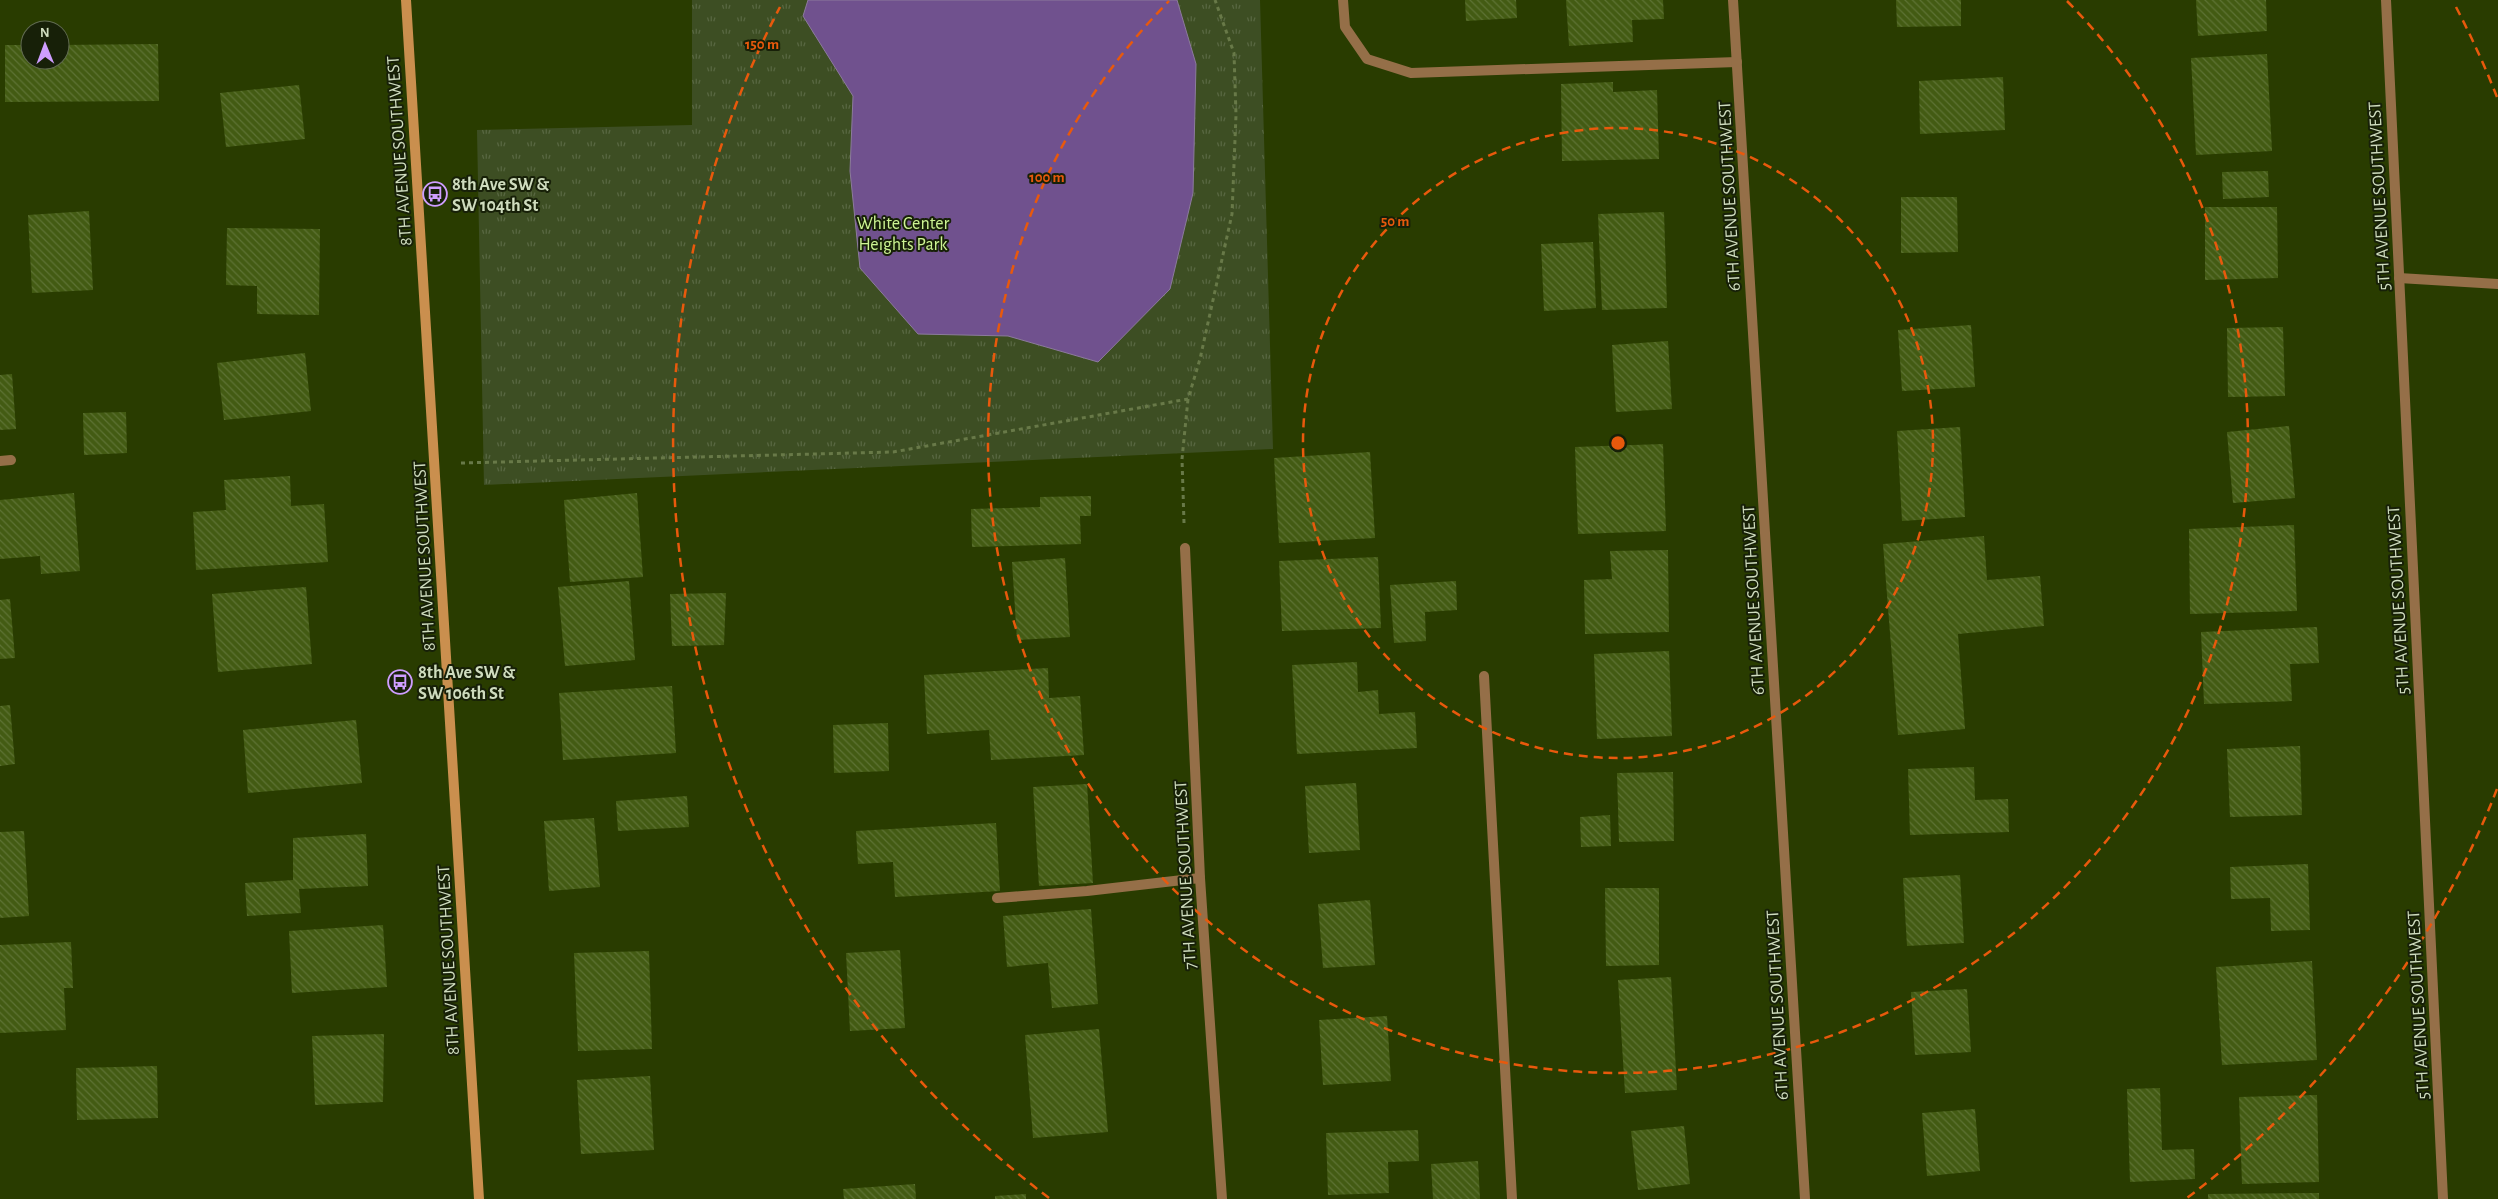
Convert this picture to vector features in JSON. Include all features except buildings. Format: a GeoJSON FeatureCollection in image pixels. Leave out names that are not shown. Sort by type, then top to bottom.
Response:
{"type":"FeatureCollection","features":[{"type":"Feature","properties":{"kind":"street","name":"8TH AVENUE SOUTHWEST"},"geometry":{"type":"LineString","coordinates":[[406,0],[479,1199]]}},
{"type":"Feature","properties":{"kind":"street"},"geometry":{"type":"LineString","coordinates":[[1343,0],[1345,27],[1367,59],[1411,73],[1737,62]]}},
{"type":"Feature","properties":{"kind":"street","name":"6TH AVENUE SOUTHWEST"},"geometry":{"type":"LineString","coordinates":[[1733,0],[1805,1199]]}},
{"type":"Feature","properties":{"kind":"street","name":"5TH AVENUE SOUTHWEST"},"geometry":{"type":"LineString","coordinates":[[2386,0],[2443,1199]]}},
{"type":"Feature","properties":{"kind":"street"},"geometry":{"type":"LineString","coordinates":[[2399,278],[2498,284]]}},
{"type":"Feature","properties":{"kind":"street","name":"7TH AVENUE SOUTHWEST"},"geometry":{"type":"LineString","coordinates":[[1186,548],[1200,878],[1222,1199]]}},
{"type":"Feature","properties":{"kind":"street"},"geometry":{"type":"LineString","coordinates":[[1484,676],[1512,1199]]}},
{"type":"Feature","properties":{"kind":"street"},"geometry":{"type":"LineString","coordinates":[[997,898],[1087,891],[1200,878]]}},
{"type":"Feature","properties":{"kind":"path"},"geometry":{"type":"LineString","coordinates":[[1186,548],[1182,459],[1188,399],[1200,360],[1232,214],[1236,115],[1234,53],[1215,0]]}},
{"type":"Feature","properties":{"kind":"path"},"geometry":{"type":"LineString","coordinates":[[435,464],[893,452],[1188,399]]}},
{"type":"Feature","properties":{"kind":"green space","name":"White Center Heights Park"},"geometry":{"type":"Polygon","coordinates":[[[692,0],[1260,0],[1273,449],[484,485],[477,130],[692,125],[692,0]]]}},
{"type":"Feature","properties":{"kind":"shaded area"},"geometry":{"type":"Polygon","coordinates":[[[808,0],[1177,0],[1196,64],[1193,193],[1170,289],[1098,362],[1008,336],[918,334],[860,268],[850,171],[853,96],[803,16],[808,0]]]}},
{"type":"Feature","properties":{"kind":"place","name":"8th Ave SW & SW 104th St"},"geometry":{"type":"Point","coordinates":[435,194]}},
{"type":"Feature","properties":{"kind":"place","name":"8th Ave SW & SW 106th St"},"geometry":{"type":"Point","coordinates":[400,682]}}]}
